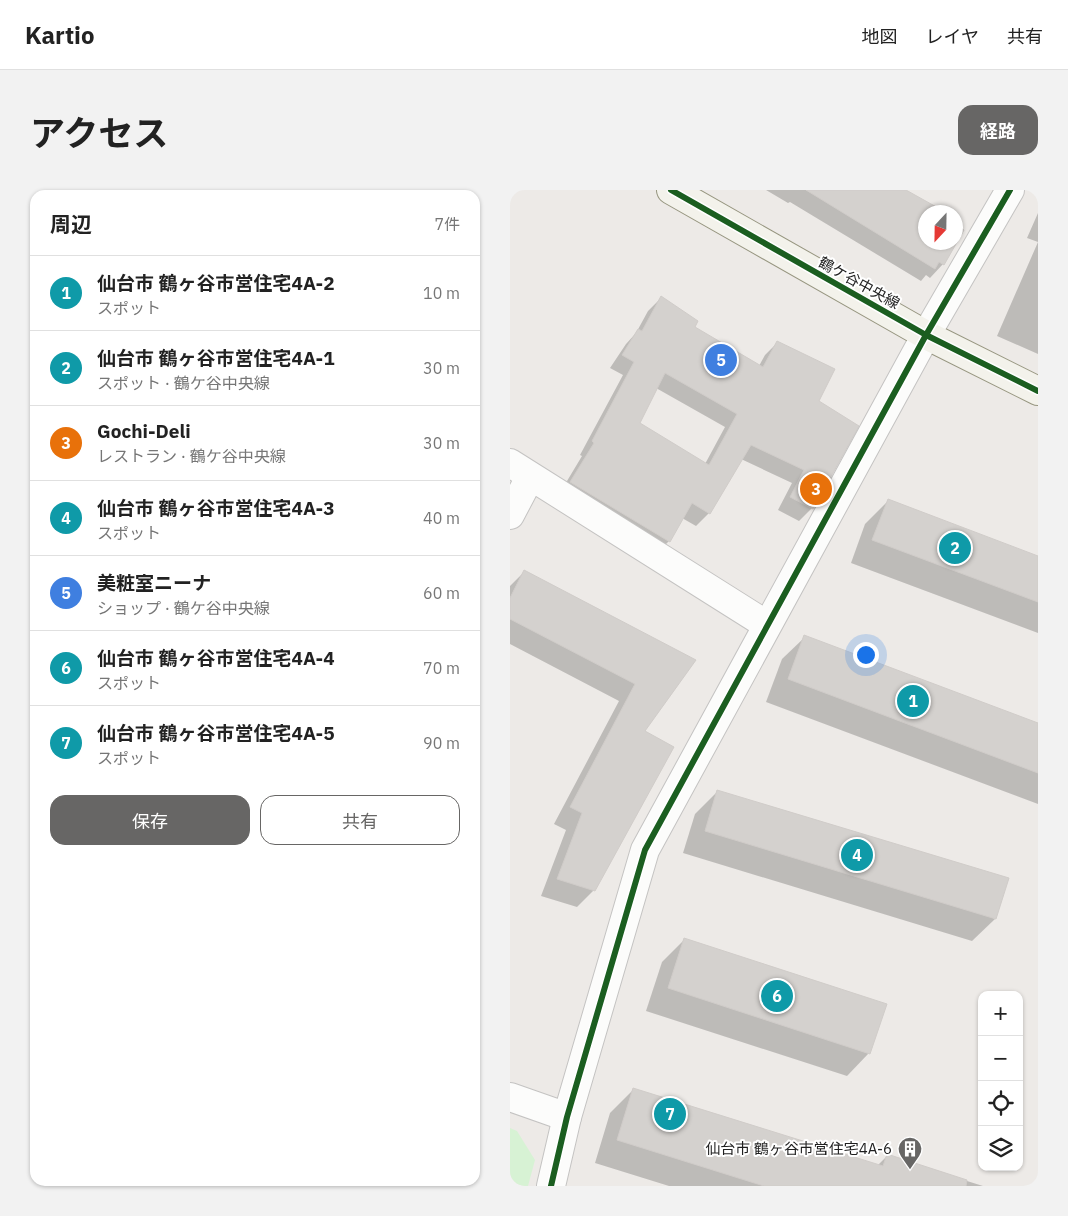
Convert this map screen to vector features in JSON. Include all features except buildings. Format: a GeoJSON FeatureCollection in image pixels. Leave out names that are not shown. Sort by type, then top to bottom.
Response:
{"type":"FeatureCollection","features":[{"type":"Feature","properties":{"kind":"street","name":"鶴ケ谷中央線"},"geometry":{"type":"LineString","coordinates":[[671,190],[926,335],[1038,391]]}},
{"type":"Feature","properties":{"kind":"street"},"geometry":{"type":"LineString","coordinates":[[551,1186],[567,1117],[645,850],[766,625],[926,335],[1010,190]]}},
{"type":"Feature","properties":{"kind":"street"},"geometry":{"type":"LineString","coordinates":[[510,515],[520,470],[766,625]]}},
{"type":"Feature","properties":{"kind":"street"},"geometry":{"type":"LineString","coordinates":[[510,1097],[567,1117]]}},
{"type":"Feature","properties":{"kind":"green space"},"geometry":{"type":"Polygon","coordinates":[[[510,1128],[517,1131],[535,1160],[528,1186],[510,1186],[510,1128]]]}},
{"type":"Feature","properties":{"kind":"cycle path"},"geometry":{"type":"LineString","coordinates":[[671,190],[926,335],[1038,391]]}},
{"type":"Feature","properties":{"kind":"cycle path"},"geometry":{"type":"LineString","coordinates":[[551,1186],[567,1117],[645,850],[926,335],[1010,190]]}},
{"type":"Feature","properties":{"kind":"place","name":"美粧室ニーナ"},"geometry":{"type":"Point","coordinates":[721,360]}},
{"type":"Feature","properties":{"kind":"place","name":"Gochi-Deli"},"geometry":{"type":"Point","coordinates":[816,489]}},
{"type":"Feature","properties":{"kind":"place","name":"仙台市 鶴ヶ谷市営住宅4A-1"},"geometry":{"type":"Point","coordinates":[955,548]}},
{"type":"Feature","properties":{"kind":"place","name":"仙台市 鶴ヶ谷市営住宅4A-2"},"geometry":{"type":"Point","coordinates":[913,701]}},
{"type":"Feature","properties":{"kind":"place","name":"仙台市 鶴ヶ谷市営住宅4A-3"},"geometry":{"type":"Point","coordinates":[857,855]}},
{"type":"Feature","properties":{"kind":"place","name":"仙台市 鶴ヶ谷市営住宅4A-4"},"geometry":{"type":"Point","coordinates":[777,996]}},
{"type":"Feature","properties":{"kind":"place","name":"仙台市 鶴ヶ谷市営住宅4A-5"},"geometry":{"type":"Point","coordinates":[670,1114]}},
{"type":"Feature","properties":{"kind":"place","name":"仙台市 鶴ヶ谷市営住宅4A-6"},"geometry":{"type":"Point","coordinates":[910,1170]}}]}
